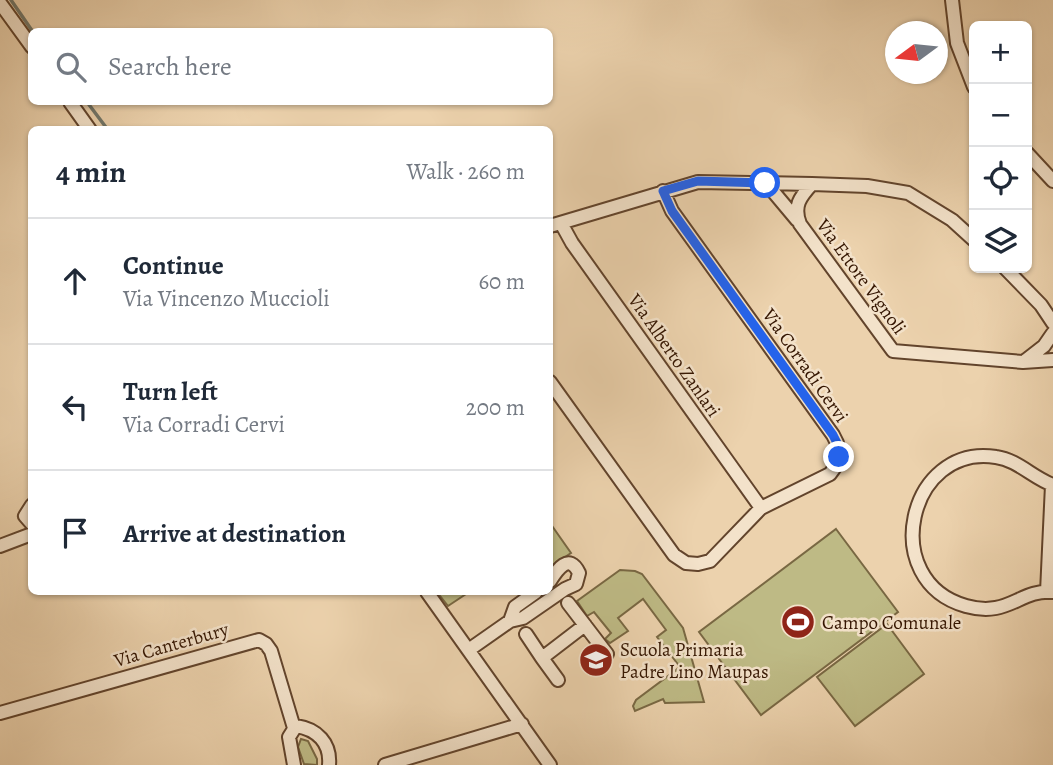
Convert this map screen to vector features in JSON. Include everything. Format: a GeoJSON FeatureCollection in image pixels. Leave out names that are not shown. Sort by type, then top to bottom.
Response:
{"type":"FeatureCollection","features":[{"type":"Feature","properties":{"kind":"street"},"geometry":{"type":"LineString","coordinates":[[952,0],[957,43],[973,84]]}},
{"type":"Feature","properties":{"kind":"street"},"geometry":{"type":"LineString","coordinates":[[0,3],[28,42]]}},
{"type":"Feature","properties":{"kind":"street"},"geometry":{"type":"LineString","coordinates":[[72,105],[87,126]]}},
{"type":"Feature","properties":{"kind":"street"},"geometry":{"type":"LineString","coordinates":[[1032,158],[1053,181]]}},
{"type":"Feature","properties":{"kind":"street"},"geometry":{"type":"LineString","coordinates":[[556,224],[698,181],[812,184],[867,186],[908,193],[951,220],[969,236]]}},
{"type":"Feature","properties":{"kind":"street"},"geometry":{"type":"LineString","coordinates":[[765,183],[800,224]]}},
{"type":"Feature","properties":{"kind":"street","name":"Via Ettore Vignoli"},"geometry":{"type":"LineString","coordinates":[[812,184],[797,203],[796,215],[800,224],[893,351],[1023,362],[1053,360]]}},
{"type":"Feature","properties":{"kind":"street","name":"Via Corradi Cervi"},"geometry":{"type":"LineString","coordinates":[[553,386],[678,560],[692,564],[710,561],[761,508],[830,474],[838,463],[837,443],[672,211],[663,191]]}},
{"type":"Feature","properties":{"kind":"street","name":"Via Alberto Zanlari"},"geometry":{"type":"LineString","coordinates":[[556,224],[761,508]]}},
{"type":"Feature","properties":{"kind":"street"},"geometry":{"type":"LineString","coordinates":[[1010,273],[1047,306],[1053,323]]}},
{"type":"Feature","properties":{"kind":"street"},"geometry":{"type":"LineString","coordinates":[[1023,362],[1037,353],[1053,332]]}},
{"type":"Feature","properties":{"kind":"street"},"geometry":{"type":"LineString","coordinates":[[1053,332],[1053,340]]}},
{"type":"Feature","properties":{"kind":"street"},"geometry":{"type":"LineString","coordinates":[[994,456],[1009,460],[1053,485],[1050,592],[1039,592],[1006,607],[981,610],[951,601],[927,581],[920,569],[912,533],[914,516],[925,489],[938,474],[964,460],[994,456]]}},
{"type":"Feature","properties":{"kind":"street"},"geometry":{"type":"LineString","coordinates":[[0,546],[28,535]]}},
{"type":"Feature","properties":{"kind":"street"},"geometry":{"type":"LineString","coordinates":[[470,649],[510,621],[523,618],[576,584],[579,573],[577,568],[569,563],[561,565],[553,574]]}},
{"type":"Feature","properties":{"kind":"street"},"geometry":{"type":"LineString","coordinates":[[429,595],[551,765]]}},
{"type":"Feature","properties":{"kind":"street"},"geometry":{"type":"LineString","coordinates":[[510,621],[515,607],[532,595]]}},
{"type":"Feature","properties":{"kind":"street"},"geometry":{"type":"LineString","coordinates":[[568,603],[607,654]]}},
{"type":"Feature","properties":{"kind":"street"},"geometry":{"type":"LineString","coordinates":[[542,657],[585,625]]}},
{"type":"Feature","properties":{"kind":"street"},"geometry":{"type":"LineString","coordinates":[[526,634],[558,680]]}},
{"type":"Feature","properties":{"kind":"street","name":"Via Canterbury"},"geometry":{"type":"LineString","coordinates":[[0,713],[259,640],[267,644],[271,651],[294,728],[289,737],[294,765]]}},
{"type":"Feature","properties":{"kind":"street"},"geometry":{"type":"LineString","coordinates":[[385,765],[522,724]]}},
{"type":"Feature","properties":{"kind":"street"},"geometry":{"type":"LineString","coordinates":[[294,728],[308,728],[322,737],[329,765]]}},
{"type":"Feature","properties":{"kind":"shaded area"},"geometry":{"type":"Polygon","coordinates":[[[553,527],[571,553],[553,565],[553,527]]]}},
{"type":"Feature","properties":{"kind":"shaded area","name":"Campo Comunale"},"geometry":{"type":"Polygon","coordinates":[[[836,529],[898,612],[761,715],[699,632],[836,529]]]}},
{"type":"Feature","properties":{"kind":"shaded area"},"geometry":{"type":"Polygon","coordinates":[[[620,570],[642,574],[683,628],[704,702],[665,703],[663,699],[635,711],[633,706],[636,700],[680,667],[657,637],[666,630],[643,599],[618,618],[628,631],[610,643],[605,639],[611,633],[594,612],[587,616],[577,601],[620,570]]]}},
{"type":"Feature","properties":{"kind":"shaded area"},"geometry":{"type":"Polygon","coordinates":[[[439,595],[464,595],[448,606],[439,595]]]}},
{"type":"Feature","properties":{"kind":"shaded area"},"geometry":{"type":"Polygon","coordinates":[[[887,624],[924,674],[855,726],[817,677],[887,624]]]}},
{"type":"Feature","properties":{"kind":"shaded area"},"geometry":{"type":"Polygon","coordinates":[[[301,739],[308,741],[317,759],[317,765],[304,764],[298,747],[301,739]]]}},
{"type":"Feature","properties":{"kind":"waterway"},"geometry":{"type":"LineString","coordinates":[[11,0],[30,28]]}},
{"type":"Feature","properties":{"kind":"waterway"},"geometry":{"type":"LineString","coordinates":[[89,105],[105,126]]}},
{"type":"Feature","properties":{"kind":"place","name":"Campo Comunale"},"geometry":{"type":"Point","coordinates":[798,622]}},
{"type":"Feature","properties":{"kind":"place","name":"Scuola Primaria Padre Lino Maupas"},"geometry":{"type":"Point","coordinates":[596,660]}},
{"type":"Feature","properties":{"kind":"route"},"geometry":{"type":"LineString","coordinates":[[765,183],[698,181],[663,191],[672,211],[833,435],[839,457]]}}]}
